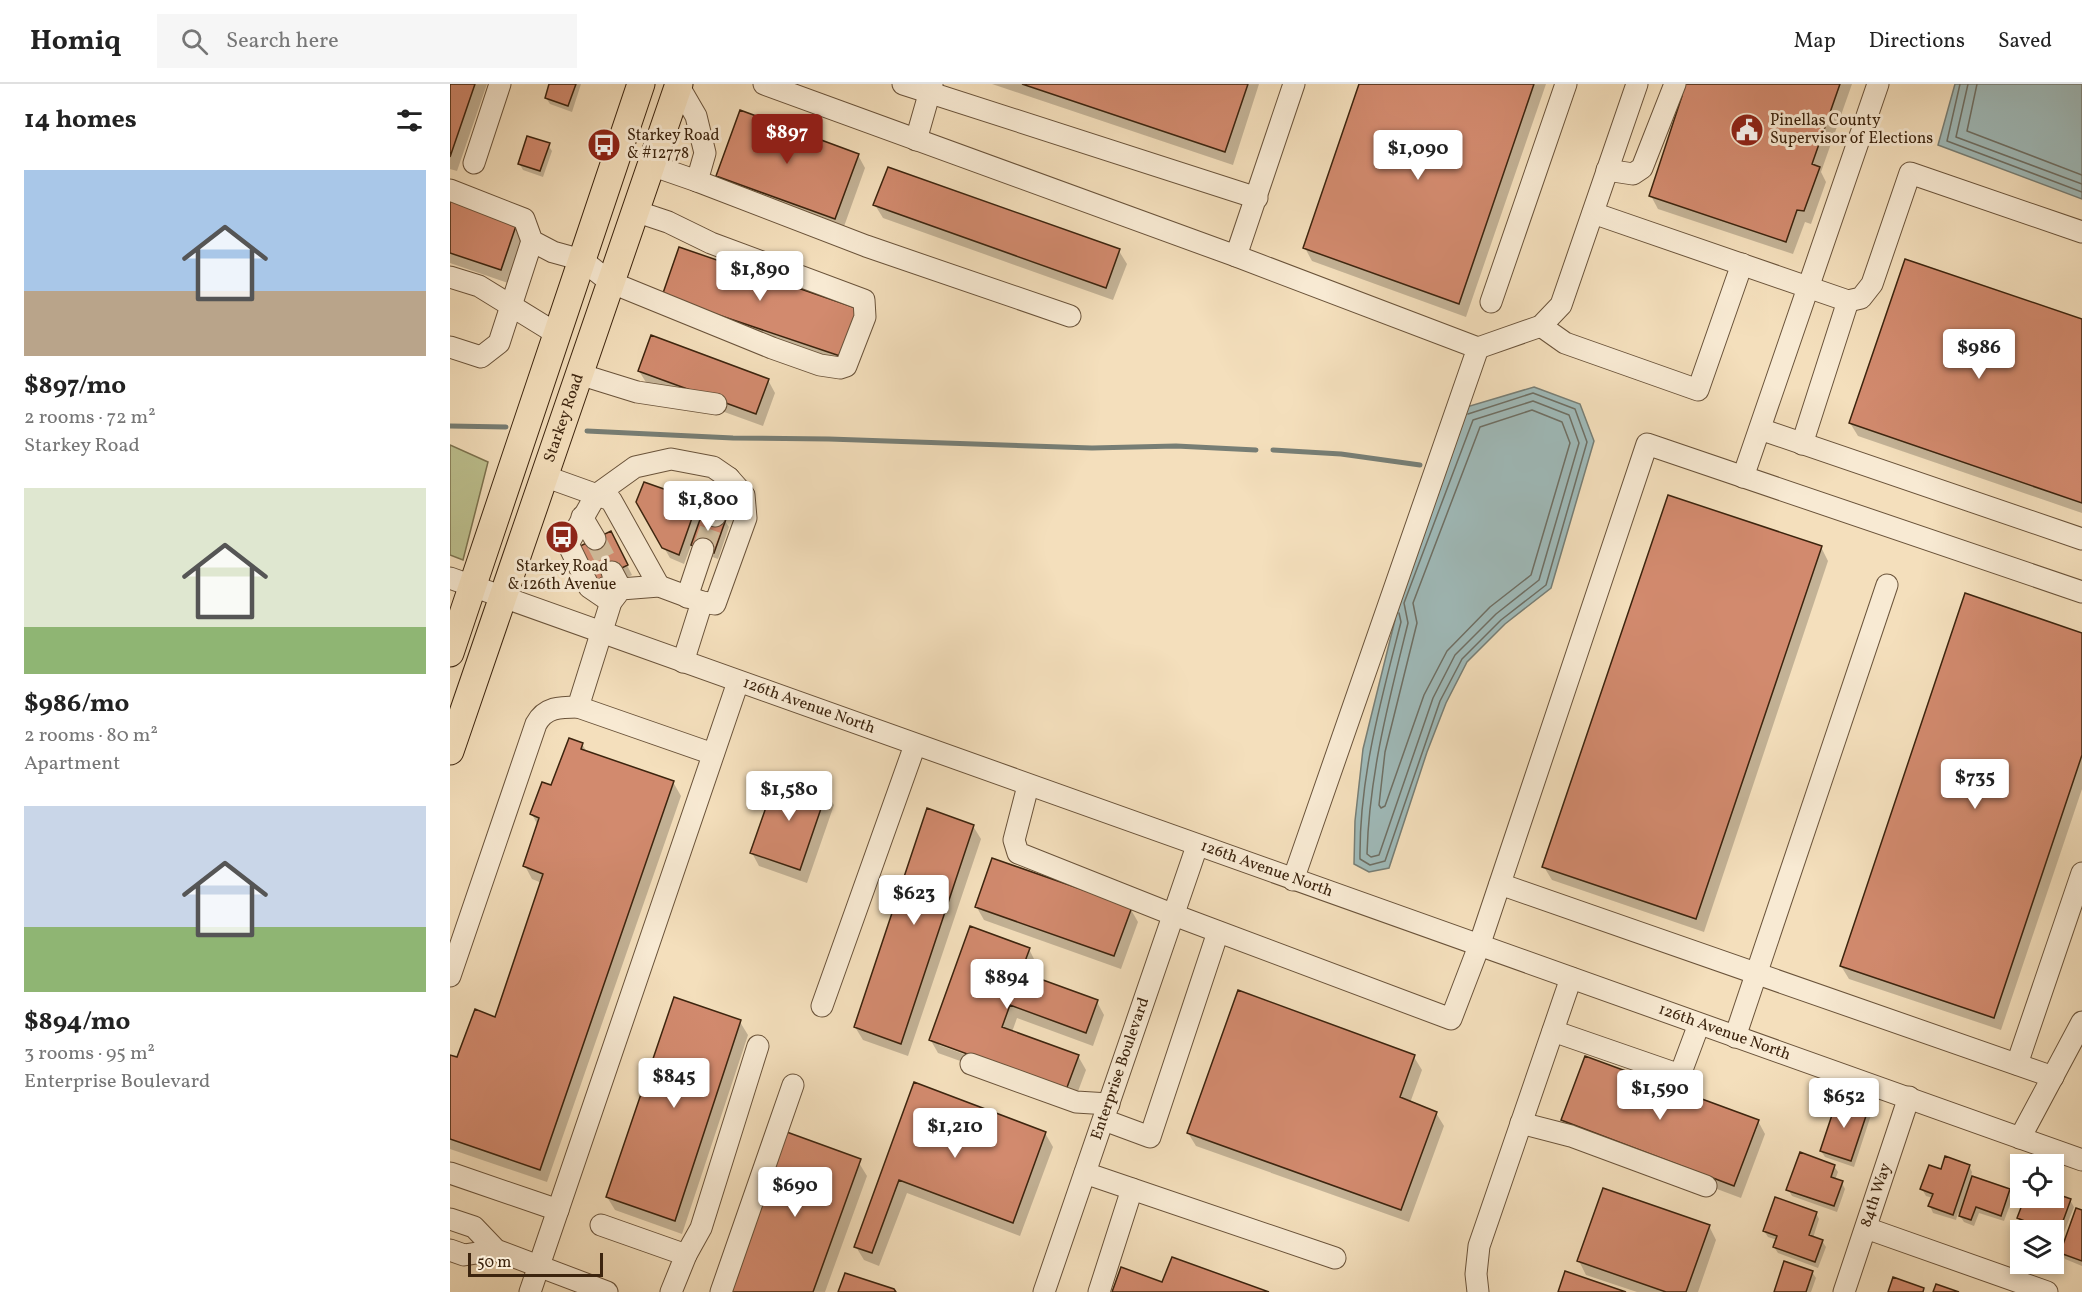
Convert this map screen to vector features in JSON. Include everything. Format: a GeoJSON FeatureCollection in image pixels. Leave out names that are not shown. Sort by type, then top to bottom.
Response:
{"type":"FeatureCollection","features":[{"type":"Feature","properties":{"kind":"main road","name":"Starkey Road"},"geometry":{"type":"LineString","coordinates":[[450,653],[461,582],[557,334],[641,84]]}},
{"type":"Feature","properties":{"kind":"main road","name":"Starkey Road"},"geometry":{"type":"LineString","coordinates":[[450,751],[678,84]]}},
{"type":"Feature","properties":{"kind":"street"},"geometry":{"type":"LineString","coordinates":[[474,163],[500,84]]}},
{"type":"Feature","properties":{"kind":"street"},"geometry":{"type":"LineString","coordinates":[[678,84],[696,116],[705,153],[696,181]]}},
{"type":"Feature","properties":{"kind":"street"},"geometry":{"type":"LineString","coordinates":[[764,84],[1236,256],[1478,348],[1541,326],[1561,305],[1637,84]]}},
{"type":"Feature","properties":{"kind":"street"},"geometry":{"type":"LineString","coordinates":[[903,84],[931,88],[1257,198]]}},
{"type":"Feature","properties":{"kind":"street"},"geometry":{"type":"LineString","coordinates":[[1236,256],[1294,84]]}},
{"type":"Feature","properties":{"kind":"street"},"geometry":{"type":"LineString","coordinates":[[1491,302],[1566,84]]}},
{"type":"Feature","properties":{"kind":"street"},"geometry":{"type":"LineString","coordinates":[[1607,170],[1633,174],[1642,168],[1675,84]]}},
{"type":"Feature","properties":{"kind":"street"},"geometry":{"type":"LineString","coordinates":[[1743,477],[1878,84]]}},
{"type":"Feature","properties":{"kind":"street"},"geometry":{"type":"LineString","coordinates":[[916,140],[931,88]]}},
{"type":"Feature","properties":{"kind":"street"},"geometry":{"type":"LineString","coordinates":[[651,165],[866,246],[1070,316]]}},
{"type":"Feature","properties":{"kind":"street"},"geometry":{"type":"LineString","coordinates":[[1593,213],[1848,301],[1861,298],[1872,284],[1910,173],[2082,232]]}},
{"type":"Feature","properties":{"kind":"street"},"geometry":{"type":"LineString","coordinates":[[450,190],[524,219],[532,241],[509,304],[499,342],[481,357],[450,347]]}},
{"type":"Feature","properties":{"kind":"street"},"geometry":{"type":"LineString","coordinates":[[532,241],[553,252],[582,260],[610,282],[772,348],[820,365],[840,368],[846,366],[865,317],[864,300],[711,243],[668,222],[635,211]]}},
{"type":"Feature","properties":{"kind":"street"},"geometry":{"type":"LineString","coordinates":[[1541,326],[1565,343],[1698,390],[1742,264]]}},
{"type":"Feature","properties":{"kind":"street"},"geometry":{"type":"LineString","coordinates":[[450,277],[479,286],[524,316],[557,334]]}},
{"type":"Feature","properties":{"kind":"street"},"geometry":{"type":"LineString","coordinates":[[1802,444],[1848,301]]}},
{"type":"Feature","properties":{"kind":"street"},"geometry":{"type":"LineString","coordinates":[[1293,880],[1478,348]]}},
{"type":"Feature","properties":{"kind":"street"},"geometry":{"type":"LineString","coordinates":[[579,374],[637,392],[716,404]]}},
{"type":"Feature","properties":{"kind":"street"},"geometry":{"type":"LineString","coordinates":[[1760,429],[2082,539]]}},
{"type":"Feature","properties":{"kind":"street"},"geometry":{"type":"LineString","coordinates":[[1028,786],[1014,840],[1018,853],[1218,932],[1451,1019],[1479,946],[1647,444],[2082,592]]}},
{"type":"Feature","properties":{"kind":"street"},"geometry":{"type":"LineString","coordinates":[[671,459],[713,467],[729,478],[744,495],[746,518],[715,604],[695,600],[659,586],[589,587],[568,543],[596,495],[635,466],[671,459]]}},
{"type":"Feature","properties":{"kind":"street"},"geometry":{"type":"LineString","coordinates":[[544,476],[611,500],[659,586]]}},
{"type":"Feature","properties":{"kind":"street"},"geometry":{"type":"LineString","coordinates":[[716,516],[729,478]]}},
{"type":"Feature","properties":{"kind":"street"},"geometry":{"type":"LineString","coordinates":[[582,517],[595,539]]}},
{"type":"Feature","properties":{"kind":"street"},"geometry":{"type":"LineString","coordinates":[[683,662],[703,549]]}},
{"type":"Feature","properties":{"kind":"street","name":"126th Avenue North"},"geometry":{"type":"LineString","coordinates":[[461,582],[2082,1160]]}},
{"type":"Feature","properties":{"kind":"street"},"geometry":{"type":"LineString","coordinates":[[1735,1037],[1887,585]]}},
{"type":"Feature","properties":{"kind":"street"},"geometry":{"type":"LineString","coordinates":[[578,707],[615,588]]}},
{"type":"Feature","properties":{"kind":"street"},"geometry":{"type":"LineString","coordinates":[[530,1292],[738,682]]}},
{"type":"Feature","properties":{"kind":"street"},"geometry":{"type":"LineString","coordinates":[[450,976],[541,715],[550,709],[578,707],[714,754]]}},
{"type":"Feature","properties":{"kind":"street"},"geometry":{"type":"LineString","coordinates":[[822,1006],[915,745]]}},
{"type":"Feature","properties":{"kind":"street","name":"Enterprise Boulevard"},"geometry":{"type":"LineString","coordinates":[[1044,1292],[1197,846]]}},
{"type":"Feature","properties":{"kind":"street"},"geometry":{"type":"LineString","coordinates":[[2017,1064],[2082,873]]}},
{"type":"Feature","properties":{"kind":"street"},"geometry":{"type":"LineString","coordinates":[[1500,884],[2053,1077]]}},
{"type":"Feature","properties":{"kind":"street"},"geometry":{"type":"LineString","coordinates":[[971,1064],[1106,1112],[1150,1137],[1218,932]]}},
{"type":"Feature","properties":{"kind":"street"},"geometry":{"type":"LineString","coordinates":[[1478,1292],[1476,1274],[1479,1246],[1571,978]]}},
{"type":"Feature","properties":{"kind":"street"},"geometry":{"type":"LineString","coordinates":[[2020,1138],[2082,1023]]}},
{"type":"Feature","properties":{"kind":"street"},"geometry":{"type":"LineString","coordinates":[[1553,1030],[1680,1075],[1699,1024]]}},
{"type":"Feature","properties":{"kind":"street"},"geometry":{"type":"LineString","coordinates":[[672,1292],[686,1255],[701,1228],[758,1046]]}},
{"type":"Feature","properties":{"kind":"street"},"geometry":{"type":"LineString","coordinates":[[721,1292],[793,1085]]}},
{"type":"Feature","properties":{"kind":"street","name":"84th Way"},"geometry":{"type":"LineString","coordinates":[[1844,1292],[1909,1097]]}},
{"type":"Feature","properties":{"kind":"street"},"geometry":{"type":"LineString","coordinates":[[1521,1123],[1571,1136],[1706,1186]]}},
{"type":"Feature","properties":{"kind":"street"},"geometry":{"type":"LineString","coordinates":[[450,1173],[558,1210]]}},
{"type":"Feature","properties":{"kind":"street"},"geometry":{"type":"LineString","coordinates":[[1085,1173],[1335,1258]]}},
{"type":"Feature","properties":{"kind":"street"},"geometry":{"type":"LineString","coordinates":[[1099,1292],[1132,1189]]}},
{"type":"Feature","properties":{"kind":"street"},"geometry":{"type":"LineString","coordinates":[[450,1219],[474,1227],[496,1250],[607,1292]]}},
{"type":"Feature","properties":{"kind":"street"},"geometry":{"type":"LineString","coordinates":[[601,1225],[686,1255]]}},
{"type":"Feature","properties":{"kind":"street"},"geometry":{"type":"LineString","coordinates":[[1866,1228],[2048,1292]]}},
{"type":"Feature","properties":{"kind":"street"},"geometry":{"type":"LineString","coordinates":[[450,1250],[464,1255],[496,1250]]}},
{"type":"Feature","properties":{"kind":"green space"},"geometry":{"type":"Polygon","coordinates":[[[450,445],[488,462],[463,560],[450,555],[450,445]]]}},
{"type":"Feature","properties":{"kind":"water"},"geometry":{"type":"Polygon","coordinates":[[[1955,84],[2082,84],[2082,199],[1938,145],[1955,84]]]}},
{"type":"Feature","properties":{"kind":"water"},"geometry":{"type":"Polygon","coordinates":[[[1534,387],[1580,404],[1594,441],[1551,588],[1505,624],[1467,662],[1446,703],[1427,752],[1389,868],[1369,872],[1354,864],[1355,821],[1363,749],[1395,620],[1389,603],[1463,408],[1534,387]]]}},
{"type":"Feature","properties":{"kind":"building"},"geometry":{"type":"Polygon","coordinates":[[[450,84],[475,84],[450,157],[450,84]]]}},
{"type":"Feature","properties":{"kind":"building"},"geometry":{"type":"Polygon","coordinates":[[[549,84],[576,84],[568,106],[545,98],[549,84]]]}},
{"type":"Feature","properties":{"kind":"building"},"geometry":{"type":"Polygon","coordinates":[[[1022,84],[1248,84],[1225,152],[1022,84]]]}},
{"type":"Feature","properties":{"kind":"building"},"geometry":{"type":"Polygon","coordinates":[[[1359,84],[1534,84],[1459,304],[1303,248],[1359,84]]]}},
{"type":"Feature","properties":{"kind":"building","name":"Pinellas County Supervisor of Elections"},"geometry":{"type":"Polygon","coordinates":[[[1678,84],[1840,84],[1812,164],[1820,167],[1804,211],[1797,210],[1786,242],[1649,196],[1682,96],[1675,93],[1678,84]]]}},
{"type":"Feature","properties":{"kind":"building"},"geometry":{"type":"Polygon","coordinates":[[[740,110],[859,154],[835,219],[716,176],[740,110]]]}},
{"type":"Feature","properties":{"kind":"building"},"geometry":{"type":"Polygon","coordinates":[[[527,136],[550,143],[540,171],[518,164],[527,136]]]}},
{"type":"Feature","properties":{"kind":"building"},"geometry":{"type":"Polygon","coordinates":[[[888,167],[1120,249],[1106,288],[873,205],[888,167]]]}},
{"type":"Feature","properties":{"kind":"building"},"geometry":{"type":"Polygon","coordinates":[[[450,199],[517,223],[501,270],[450,253],[450,199]]]}},
{"type":"Feature","properties":{"kind":"building"},"geometry":{"type":"Polygon","coordinates":[[[679,247],[859,309],[843,357],[662,296],[679,247]]]}},
{"type":"Feature","properties":{"kind":"building"},"geometry":{"type":"Polygon","coordinates":[[[1905,259],[2082,319],[2082,503],[1849,423],[1905,259]]]}},
{"type":"Feature","properties":{"kind":"building"},"geometry":{"type":"Polygon","coordinates":[[[651,335],[769,379],[756,414],[638,371],[651,335]]]}},
{"type":"Feature","properties":{"kind":"building"},"geometry":{"type":"Polygon","coordinates":[[[644,482],[698,501],[679,555],[662,548],[636,502],[644,482]]]}},
{"type":"Feature","properties":{"kind":"building"},"geometry":{"type":"Polygon","coordinates":[[[1668,495],[1822,546],[1696,919],[1542,867],[1668,495]]]}},
{"type":"Feature","properties":{"kind":"building"},"geometry":{"type":"Polygon","coordinates":[[[703,511],[726,519],[714,553],[691,545],[703,511]]]}},
{"type":"Feature","properties":{"kind":"building"},"geometry":{"type":"Polygon","coordinates":[[[611,531],[628,565],[591,583],[574,549],[611,531]]]}},
{"type":"Feature","properties":{"kind":"building"},"geometry":{"type":"Polygon","coordinates":[[[1965,593],[2082,633],[2082,755],[1994,1018],[1840,966],[1965,593]]]}},
{"type":"Feature","properties":{"kind":"building"},"geometry":{"type":"Polygon","coordinates":[[[569,738],[583,743],[581,749],[674,781],[540,1170],[450,1139],[450,1055],[457,1057],[475,1009],[495,1017],[543,874],[523,866],[539,818],[530,814],[542,782],[551,785],[569,738]]]}},
{"type":"Feature","properties":{"kind":"building"},"geometry":{"type":"Polygon","coordinates":[[[778,773],[827,791],[800,870],[750,853],[778,773]]]}},
{"type":"Feature","properties":{"kind":"building"},"geometry":{"type":"Polygon","coordinates":[[[927,808],[974,825],[901,1044],[854,1027],[927,808]]]}},
{"type":"Feature","properties":{"kind":"building"},"geometry":{"type":"Polygon","coordinates":[[[992,858],[1132,907],[1114,956],[975,907],[992,858]]]}},
{"type":"Feature","properties":{"kind":"building"},"geometry":{"type":"Polygon","coordinates":[[[970,926],[1030,948],[1021,972],[1098,1000],[1086,1033],[1010,1005],[1002,1027],[1079,1055],[1066,1090],[929,1040],[970,926]]]}},
{"type":"Feature","properties":{"kind":"building"},"geometry":{"type":"Polygon","coordinates":[[[1238,990],[1415,1055],[1400,1097],[1437,1112],[1401,1210],[1187,1133],[1238,990]]]}},
{"type":"Feature","properties":{"kind":"building"},"geometry":{"type":"Polygon","coordinates":[[[674,997],[741,1020],[675,1221],[606,1197],[674,997]]]}},
{"type":"Feature","properties":{"kind":"building"},"geometry":{"type":"Polygon","coordinates":[[[1585,1056],[1759,1120],[1734,1186],[1561,1120],[1585,1056]]]}},
{"type":"Feature","properties":{"kind":"building"},"geometry":{"type":"Polygon","coordinates":[[[914,1082],[1046,1132],[1013,1223],[899,1180],[872,1253],[854,1247],[914,1082]]]}},
{"type":"Feature","properties":{"kind":"building"},"geometry":{"type":"Polygon","coordinates":[[[1838,1097],[1869,1107],[1851,1161],[1820,1151],[1838,1097]]]}},
{"type":"Feature","properties":{"kind":"building"},"geometry":{"type":"Polygon","coordinates":[[[784,1131],[861,1159],[813,1292],[726,1292],[784,1131]]]}},
{"type":"Feature","properties":{"kind":"building"},"geometry":{"type":"Polygon","coordinates":[[[1800,1152],[1835,1165],[1831,1177],[1843,1181],[1834,1206],[1786,1190],[1800,1152]]]}},
{"type":"Feature","properties":{"kind":"building"},"geometry":{"type":"Polygon","coordinates":[[[1945,1156],[1970,1165],[1953,1215],[1928,1206],[1933,1194],[1920,1189],[1929,1165],[1941,1169],[1945,1156]]]}},
{"type":"Feature","properties":{"kind":"building"},"geometry":{"type":"Polygon","coordinates":[[[1972,1176],[2010,1189],[2001,1216],[1976,1207],[1971,1220],[1959,1216],[1972,1176]]]}},
{"type":"Feature","properties":{"kind":"building"},"geometry":{"type":"Polygon","coordinates":[[[1603,1188],[1710,1225],[1686,1292],[1666,1292],[1577,1261],[1603,1188]]]}},
{"type":"Feature","properties":{"kind":"building"},"geometry":{"type":"Polygon","coordinates":[[[1775,1197],[1817,1212],[1809,1235],[1823,1240],[1815,1262],[1773,1247],[1777,1236],[1763,1231],[1775,1197]]]}},
{"type":"Feature","properties":{"kind":"building"},"geometry":{"type":"Polygon","coordinates":[[[2064,1197],[2071,1199],[2063,1220],[2017,1218],[2021,1208],[2064,1208],[2064,1197]]]}},
{"type":"Feature","properties":{"kind":"building"},"geometry":{"type":"Polygon","coordinates":[[[2076,1208],[2082,1210],[2082,1261],[2064,1254],[2064,1242],[2076,1208]]]}},
{"type":"Feature","properties":{"kind":"building"},"geometry":{"type":"Polygon","coordinates":[[[1172,1257],[1269,1292],[1112,1292],[1121,1267],[1162,1282],[1172,1257]]]}},
{"type":"Feature","properties":{"kind":"building"},"geometry":{"type":"Polygon","coordinates":[[[1784,1261],[1813,1271],[1806,1292],[1774,1292],[1784,1261]]]}},
{"type":"Feature","properties":{"kind":"building"},"geometry":{"type":"Polygon","coordinates":[[[1565,1271],[1626,1292],[1558,1292],[1565,1271]]]}},
{"type":"Feature","properties":{"kind":"building"},"geometry":{"type":"Polygon","coordinates":[[[845,1273],[894,1289],[896,1292],[838,1292],[845,1273]]]}},
{"type":"Feature","properties":{"kind":"building"},"geometry":{"type":"Polygon","coordinates":[[[1893,1277],[1924,1288],[1923,1292],[1888,1292],[1893,1277]]]}},
{"type":"Feature","properties":{"kind":"building"},"geometry":{"type":"Polygon","coordinates":[[[1936,1284],[1959,1292],[1933,1292],[1936,1284]]]}},
{"type":"Feature","properties":{"kind":"waterway"},"geometry":{"type":"LineString","coordinates":[[450,426],[506,427]]}},
{"type":"Feature","properties":{"kind":"waterway"},"geometry":{"type":"LineString","coordinates":[[587,431],[733,438],[1092,448],[1176,446],[1256,450]]}},
{"type":"Feature","properties":{"kind":"waterway"},"geometry":{"type":"LineString","coordinates":[[1273,450],[1341,454],[1420,465]]}},
{"type":"Feature","properties":{"kind":"tunnel"},"geometry":{"type":"LineString","coordinates":[[703,549],[715,516]]}},
{"type":"Feature","properties":{"kind":"tunnel"},"geometry":{"type":"LineString","coordinates":[[595,539],[612,572]]}},
{"type":"Feature","properties":{"kind":"place","name":"Pinellas County Supervisor of Elections"},"geometry":{"type":"Point","coordinates":[1747,130]}},
{"type":"Feature","properties":{"kind":"place","name":"Starkey Road & #12778"},"geometry":{"type":"Point","coordinates":[604,145]}},
{"type":"Feature","properties":{"kind":"place","name":"Starkey Road & 126th Avenue"},"geometry":{"type":"Point","coordinates":[562,537]}}]}
